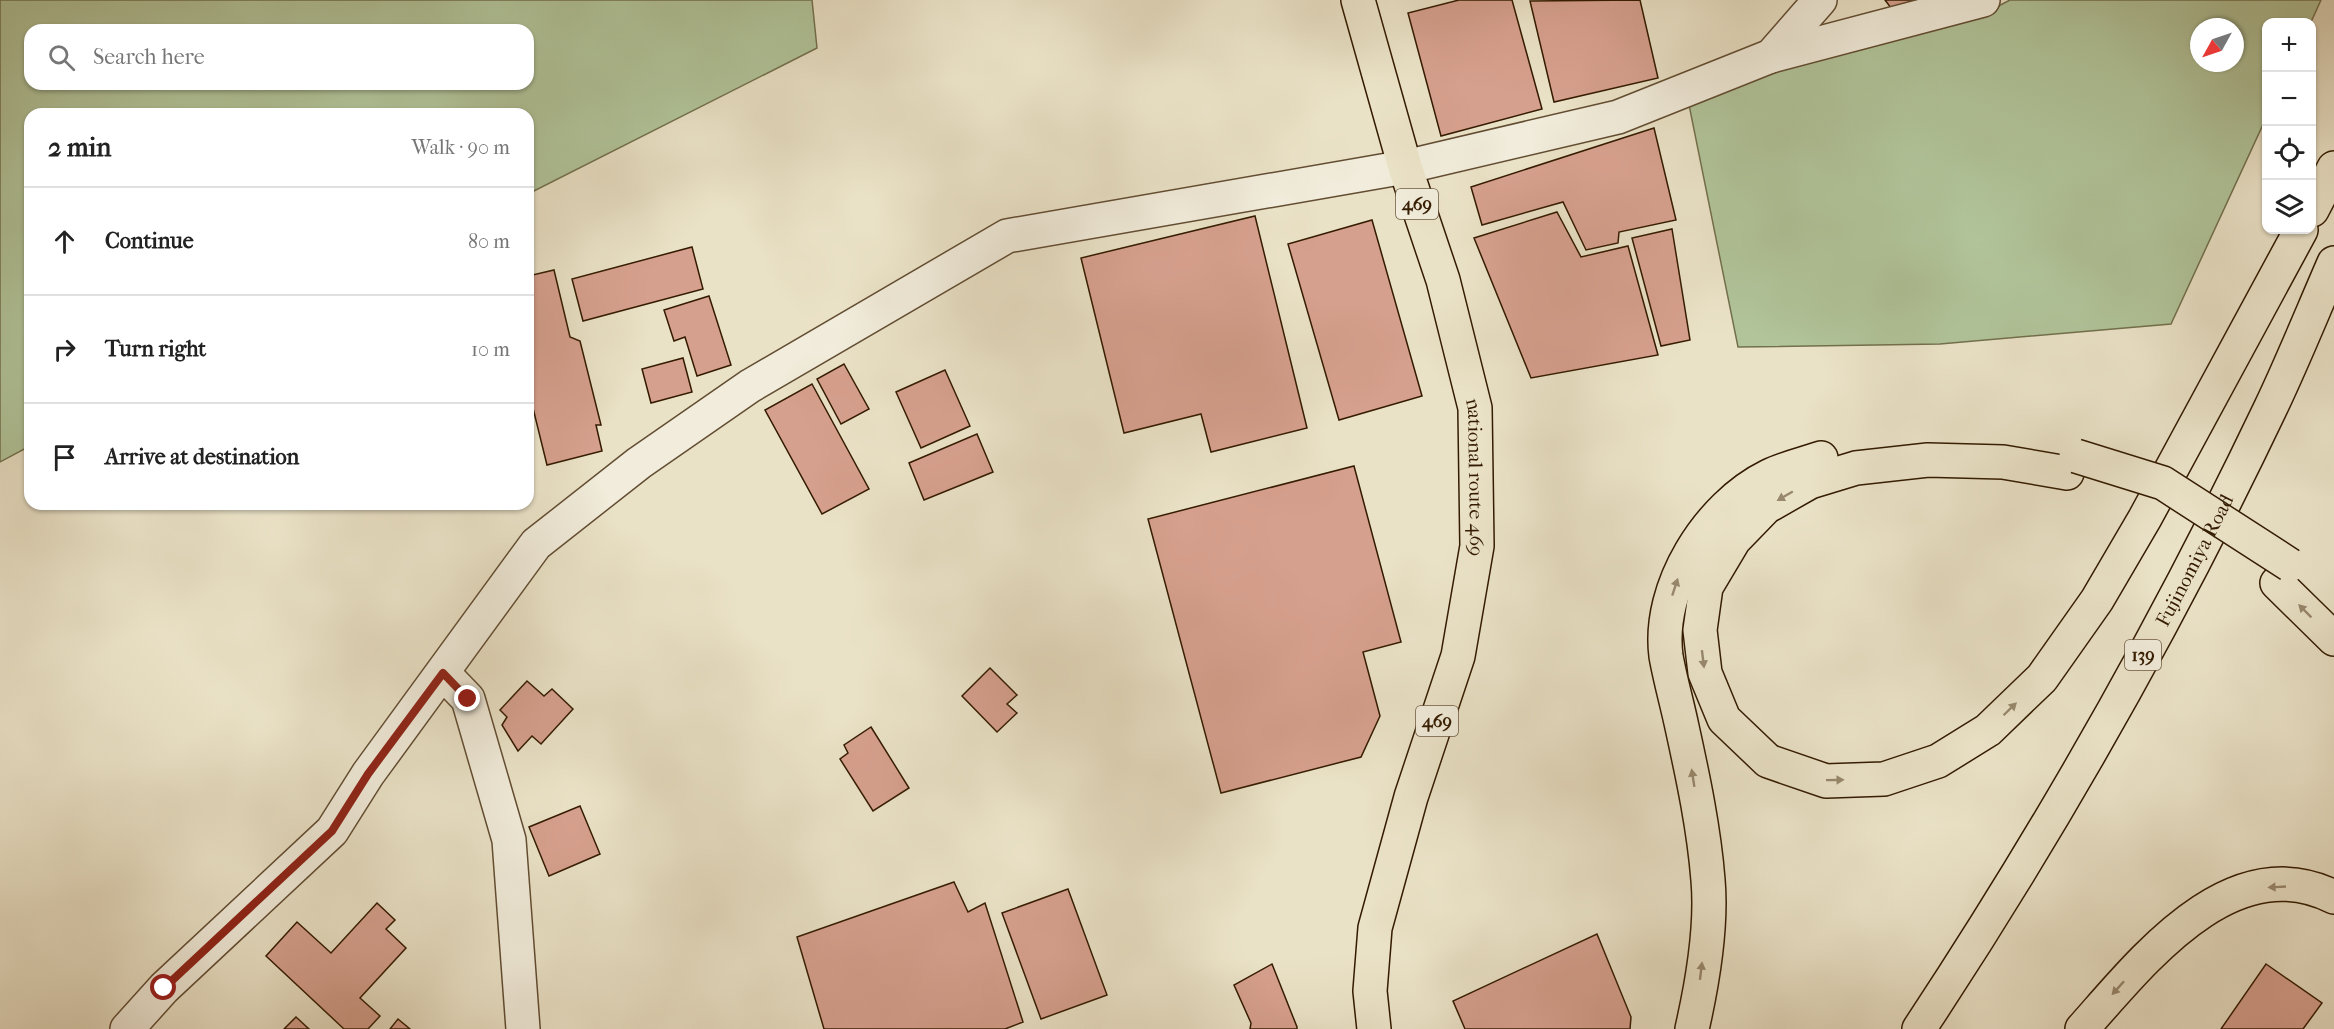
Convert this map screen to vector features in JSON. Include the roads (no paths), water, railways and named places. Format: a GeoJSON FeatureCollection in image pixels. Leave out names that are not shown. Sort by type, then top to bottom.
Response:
{"type":"FeatureCollection","features":[{"type":"Feature","properties":{"kind":"highway","name":"national route 469"},"geometry":{"type":"LineString","coordinates":[[1358,0],[1405,167],[1443,280],[1475,408],[1477,546],[1458,656],[1412,797],[1375,928],[1370,991],[1374,1029]]}},
{"type":"Feature","properties":{"kind":"highway"},"geometry":{"type":"LineString","coordinates":[[2316,202],[2334,168]]}},
{"type":"Feature","properties":{"kind":"highway"},"geometry":{"type":"LineString","coordinates":[[2071,465],[1928,459],[1856,468],[1810,482],[1766,507],[1734,540],[1706,586],[1700,630],[1705,673],[1724,718],[1768,761],[1826,781],[1884,779],[1938,761],[1988,729],[2042,678],[2097,600],[2145,518],[2299,234]]}},
{"type":"Feature","properties":{"kind":"highway","name":"Fujinomiya Road"},"geometry":{"type":"LineString","coordinates":[[1919,1029],[1964,961],[2112,712],[2271,408],[2334,263]]}},
{"type":"Feature","properties":{"kind":"highway"},"geometry":{"type":"LineString","coordinates":[[1692,1029],[1706,933],[1708,881],[1691,767],[1666,654],[1669,606],[1680,572],[1699,536],[1733,502],[1768,476],[1826,456],[1900,442],[2003,443],[2071,465],[2163,483],[2283,574],[2334,609]]}},
{"type":"Feature","properties":{"kind":"highway"},"geometry":{"type":"LineString","coordinates":[[2283,574],[2334,639]]}},
{"type":"Feature","properties":{"kind":"highway"},"geometry":{"type":"LineString","coordinates":[[2082,1029],[2156,947],[2200,912],[2242,890],[2281,885],[2320,890],[2334,897]]}},
{"type":"Feature","properties":{"kind":"street"},"geometry":{"type":"LineString","coordinates":[[1771,56],[1820,0]]}},
{"type":"Feature","properties":{"kind":"street"},"geometry":{"type":"LineString","coordinates":[[127,1029],[164,988],[332,831],[368,774],[536,544],[639,464],[750,386],[1007,236],[1405,167],[1618,117],[1771,56],[1983,0]]}},
{"type":"Feature","properties":{"kind":"street"},"geometry":{"type":"LineString","coordinates":[[443,673],[468,699],[509,840],[523,1029]]}}]}
